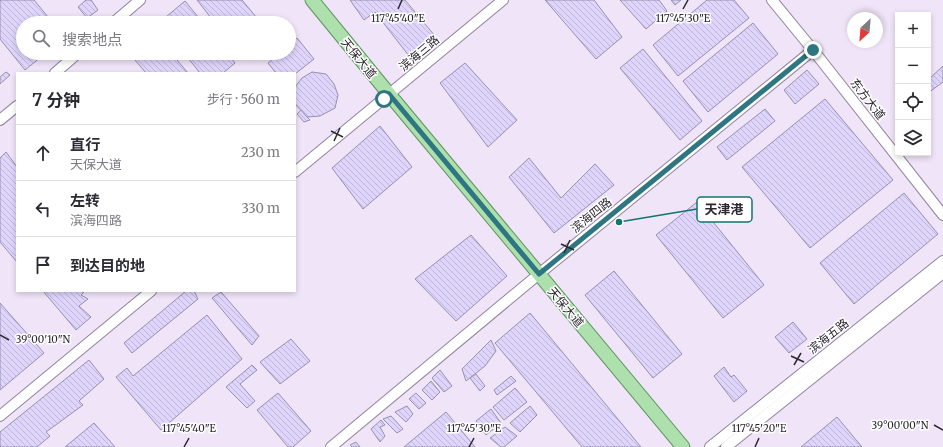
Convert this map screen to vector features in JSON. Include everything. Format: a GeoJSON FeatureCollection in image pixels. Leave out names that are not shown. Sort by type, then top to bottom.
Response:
{"type":"FeatureCollection","features":[{"type":"Feature","properties":{"kind":"main road","name":"天保大道"},"geometry":{"type":"LineString","coordinates":[[302,0],[683,447]]}},
{"type":"Feature","properties":{"kind":"main road","name":"天保大道"},"geometry":{"type":"LineString","coordinates":[[312,0],[386,97]]}},
{"type":"Feature","properties":{"kind":"main road","name":"天保大道"},"geometry":{"type":"LineString","coordinates":[[536,276],[673,447]]}},
{"type":"Feature","properties":{"kind":"street"},"geometry":{"type":"LineString","coordinates":[[121,16],[140,0]]}},
{"type":"Feature","properties":{"kind":"street","name":"滨海三路"},"geometry":{"type":"LineString","coordinates":[[296,171],[503,0]]}},
{"type":"Feature","properties":{"kind":"street","name":"东方大道"},"geometry":{"type":"LineString","coordinates":[[772,0],[943,215]]}},
{"type":"Feature","properties":{"kind":"street","name":"滨海四路"},"geometry":{"type":"LineString","coordinates":[[331,447],[536,276],[813,50]]}},
{"type":"Feature","properties":{"kind":"street"},"geometry":{"type":"LineString","coordinates":[[56,72],[70,60]]}},
{"type":"Feature","properties":{"kind":"street"},"geometry":{"type":"LineString","coordinates":[[0,120],[16,107]]}},
{"type":"Feature","properties":{"kind":"street","name":"滨海五路"},"geometry":{"type":"LineString","coordinates":[[710,447],[943,261]]}},
{"type":"Feature","properties":{"kind":"street","name":"滨海五路"},"geometry":{"type":"LineString","coordinates":[[726,447],[943,273]]}},
{"type":"Feature","properties":{"kind":"street"},"geometry":{"type":"LineString","coordinates":[[0,416],[150,292]]}},
{"type":"Feature","properties":{"kind":"shaded area"},"geometry":{"type":"Polygon","coordinates":[[[0,0],[943,0],[943,447],[0,447],[0,0]]]}},
{"type":"Feature","properties":{"kind":"building"},"geometry":{"type":"Polygon","coordinates":[[[0,0],[34,0],[47,16],[16,16],[16,59],[0,39],[0,0]]]}},
{"type":"Feature","properties":{"kind":"building"},"geometry":{"type":"Polygon","coordinates":[[[86,0],[91,0],[98,10],[90,16],[85,16],[78,7],[86,0]]]}},
{"type":"Feature","properties":{"kind":"building"},"geometry":{"type":"Polygon","coordinates":[[[197,0],[242,0],[255,16],[210,16],[197,0]]]}},
{"type":"Feature","properties":{"kind":"building"},"geometry":{"type":"Polygon","coordinates":[[[350,0],[405,0],[435,36],[409,56],[375,12],[364,20],[350,0]]]}},
{"type":"Feature","properties":{"kind":"building"},"geometry":{"type":"Polygon","coordinates":[[[545,0],[594,0],[622,37],[596,59],[545,0]]]}},
{"type":"Feature","properties":{"kind":"building"},"geometry":{"type":"Polygon","coordinates":[[[620,0],[659,0],[667,11],[646,29],[620,0]]]}},
{"type":"Feature","properties":{"kind":"building"},"geometry":{"type":"Polygon","coordinates":[[[671,0],[681,0],[675,5],[671,0]]]}},
{"type":"Feature","properties":{"kind":"building"},"geometry":{"type":"Polygon","coordinates":[[[707,0],[734,0],[749,18],[678,76],[653,45],[707,0]]]}},
{"type":"Feature","properties":{"kind":"building"},"geometry":{"type":"Polygon","coordinates":[[[185,1],[197,16],[167,16],[185,1]]]}},
{"type":"Feature","properties":{"kind":"building"},"geometry":{"type":"Polygon","coordinates":[[[753,23],[778,54],[708,112],[683,81],[753,23]]]}},
{"type":"Feature","properties":{"kind":"building"},"geometry":{"type":"Polygon","coordinates":[[[297,38],[314,59],[296,73],[296,72],[275,72],[268,63],[272,60],[296,60],[297,38]]]}},
{"type":"Feature","properties":{"kind":"building"},"geometry":{"type":"Polygon","coordinates":[[[643,49],[702,121],[680,140],[620,68],[643,49]]]}},
{"type":"Feature","properties":{"kind":"building"},"geometry":{"type":"Polygon","coordinates":[[[17,60],[37,60],[25,70],[17,60]]]}},
{"type":"Feature","properties":{"kind":"building"},"geometry":{"type":"Polygon","coordinates":[[[135,60],[177,60],[187,72],[145,72],[135,60]]]}},
{"type":"Feature","properties":{"kind":"building"},"geometry":{"type":"Polygon","coordinates":[[[190,60],[233,60],[235,63],[224,72],[199,72],[190,60]]]}},
{"type":"Feature","properties":{"kind":"building"},"geometry":{"type":"Polygon","coordinates":[[[465,63],[517,120],[488,147],[440,83],[465,63]]]}},
{"type":"Feature","properties":{"kind":"building"},"geometry":{"type":"Polygon","coordinates":[[[943,66],[943,82],[931,91],[931,77],[943,66]]]}},
{"type":"Feature","properties":{"kind":"building"},"geometry":{"type":"Polygon","coordinates":[[[807,70],[819,84],[795,104],[784,90],[807,70]]]}},
{"type":"Feature","properties":{"kind":"building"},"geometry":{"type":"Polygon","coordinates":[[[6,72],[10,75],[0,84],[0,77],[6,72]]]}},
{"type":"Feature","properties":{"kind":"building"},"geometry":{"type":"Polygon","coordinates":[[[312,72],[326,74],[334,84],[338,95],[335,108],[320,116],[307,117],[296,105],[296,86],[302,78],[312,72]]]}},
{"type":"Feature","properties":{"kind":"building"},"geometry":{"type":"Polygon","coordinates":[[[825,99],[893,180],[810,248],[742,167],[825,99]]]}},
{"type":"Feature","properties":{"kind":"building"},"geometry":{"type":"Polygon","coordinates":[[[765,109],[775,121],[727,160],[717,147],[765,109]]]}},
{"type":"Feature","properties":{"kind":"building"},"geometry":{"type":"Polygon","coordinates":[[[301,110],[310,120],[304,122],[297,114],[301,110]]]}},
{"type":"Feature","properties":{"kind":"building"},"geometry":{"type":"Polygon","coordinates":[[[380,126],[412,167],[363,209],[332,168],[380,126]]]}},
{"type":"Feature","properties":{"kind":"building"},"geometry":{"type":"Polygon","coordinates":[[[6,152],[16,166],[16,261],[0,242],[0,158],[6,152]]]}},
{"type":"Feature","properties":{"kind":"building"},"geometry":{"type":"Polygon","coordinates":[[[529,158],[561,198],[595,164],[614,185],[554,233],[509,177],[529,158]]]}},
{"type":"Feature","properties":{"kind":"building"},"geometry":{"type":"Polygon","coordinates":[[[904,193],[938,234],[854,304],[820,263],[904,193]]]}},
{"type":"Feature","properties":{"kind":"building"},"geometry":{"type":"Polygon","coordinates":[[[697,202],[764,285],[723,318],[656,235],[697,202]]]}},
{"type":"Feature","properties":{"kind":"building"},"geometry":{"type":"Polygon","coordinates":[[[471,235],[507,276],[456,321],[415,279],[471,235]]]}},
{"type":"Feature","properties":{"kind":"building"},"geometry":{"type":"Polygon","coordinates":[[[614,271],[682,354],[653,378],[585,295],[614,271]]]}},
{"type":"Feature","properties":{"kind":"building"},"geometry":{"type":"Polygon","coordinates":[[[44,292],[84,292],[81,295],[88,299],[79,306],[91,317],[76,330],[44,292]]]}},
{"type":"Feature","properties":{"kind":"building"},"geometry":{"type":"Polygon","coordinates":[[[185,292],[194,292],[198,299],[132,353],[124,343],[185,292]]]}},
{"type":"Feature","properties":{"kind":"building"},"geometry":{"type":"Polygon","coordinates":[[[221,292],[259,336],[252,345],[212,298],[221,292]]]}},
{"type":"Feature","properties":{"kind":"building"},"geometry":{"type":"Polygon","coordinates":[[[0,303],[44,353],[0,390],[0,303]]]}},
{"type":"Feature","properties":{"kind":"building"},"geometry":{"type":"Polygon","coordinates":[[[530,313],[641,447],[582,447],[495,343],[530,313]]]}},
{"type":"Feature","properties":{"kind":"building"},"geometry":{"type":"Polygon","coordinates":[[[207,315],[242,359],[161,430],[116,377],[127,368],[133,376],[207,315]]]}},
{"type":"Feature","properties":{"kind":"building"},"geometry":{"type":"Polygon","coordinates":[[[793,322],[807,339],[789,353],[775,337],[793,322]]]}},
{"type":"Feature","properties":{"kind":"building"},"geometry":{"type":"Polygon","coordinates":[[[291,339],[310,361],[280,384],[260,362],[291,339]]]}},
{"type":"Feature","properties":{"kind":"building"},"geometry":{"type":"Polygon","coordinates":[[[491,340],[496,351],[485,366],[466,381],[462,369],[491,340]]]}},
{"type":"Feature","properties":{"kind":"building"},"geometry":{"type":"Polygon","coordinates":[[[89,360],[104,379],[79,401],[83,405],[46,432],[50,436],[37,447],[0,447],[0,432],[89,360]]]}},
{"type":"Feature","properties":{"kind":"building"},"geometry":{"type":"Polygon","coordinates":[[[252,365],[257,370],[240,384],[255,401],[247,408],[226,387],[252,365]]]}},
{"type":"Feature","properties":{"kind":"building"},"geometry":{"type":"Polygon","coordinates":[[[724,367],[731,377],[734,375],[747,391],[734,402],[714,376],[724,367]]]}},
{"type":"Feature","properties":{"kind":"building"},"geometry":{"type":"Polygon","coordinates":[[[440,370],[452,386],[444,392],[432,378],[440,370]]]}},
{"type":"Feature","properties":{"kind":"building"},"geometry":{"type":"Polygon","coordinates":[[[476,374],[485,386],[480,391],[470,378],[476,374]]]}},
{"type":"Feature","properties":{"kind":"building"},"geometry":{"type":"Polygon","coordinates":[[[511,376],[516,381],[497,395],[494,390],[511,376]]]}},
{"type":"Feature","properties":{"kind":"building"},"geometry":{"type":"Polygon","coordinates":[[[431,381],[440,392],[432,400],[422,390],[431,381]]]}},
{"type":"Feature","properties":{"kind":"building"},"geometry":{"type":"Polygon","coordinates":[[[515,388],[527,402],[504,420],[493,407],[515,388]]]}},
{"type":"Feature","properties":{"kind":"building"},"geometry":{"type":"Polygon","coordinates":[[[278,393],[311,431],[293,447],[288,447],[257,410],[278,393]]]}},
{"type":"Feature","properties":{"kind":"building"},"geometry":{"type":"Polygon","coordinates":[[[416,393],[426,403],[419,409],[409,399],[416,393]]]}},
{"type":"Feature","properties":{"kind":"building"},"geometry":{"type":"Polygon","coordinates":[[[407,406],[413,414],[406,422],[395,412],[407,406]]]}},
{"type":"Feature","properties":{"kind":"building"},"geometry":{"type":"Polygon","coordinates":[[[530,406],[537,415],[520,432],[510,423],[530,406]]]}},
{"type":"Feature","properties":{"kind":"building"},"geometry":{"type":"Polygon","coordinates":[[[491,409],[501,423],[486,435],[476,421],[491,409]]]}},
{"type":"Feature","properties":{"kind":"building"},"geometry":{"type":"Polygon","coordinates":[[[446,412],[475,447],[404,447],[446,412]]]}},
{"type":"Feature","properties":{"kind":"building"},"geometry":{"type":"Polygon","coordinates":[[[391,416],[403,429],[397,433],[383,419],[391,416]]]}},
{"type":"Feature","properties":{"kind":"building"},"geometry":{"type":"Polygon","coordinates":[[[837,417],[862,447],[801,447],[837,417]]]}},
{"type":"Feature","properties":{"kind":"building"},"geometry":{"type":"Polygon","coordinates":[[[381,420],[385,425],[380,427],[385,436],[380,442],[371,429],[381,420]]]}},
{"type":"Feature","properties":{"kind":"building"},"geometry":{"type":"Polygon","coordinates":[[[94,423],[115,447],[65,447],[94,423]]]}},
{"type":"Feature","properties":{"kind":"building"},"geometry":{"type":"Polygon","coordinates":[[[505,427],[517,436],[504,447],[501,447],[490,438],[505,427]]]}},
{"type":"Feature","properties":{"kind":"building"},"geometry":{"type":"Polygon","coordinates":[[[356,442],[360,447],[352,447],[350,445],[356,442]]]}},
{"type":"Feature","properties":{"kind":"place","name":"天津港"},"geometry":{"type":"Point","coordinates":[619,222]}},
{"type":"Feature","properties":{"kind":"route"},"geometry":{"type":"LineString","coordinates":[[384,99],[389,94],[539,274],[813,50]]}}]}
